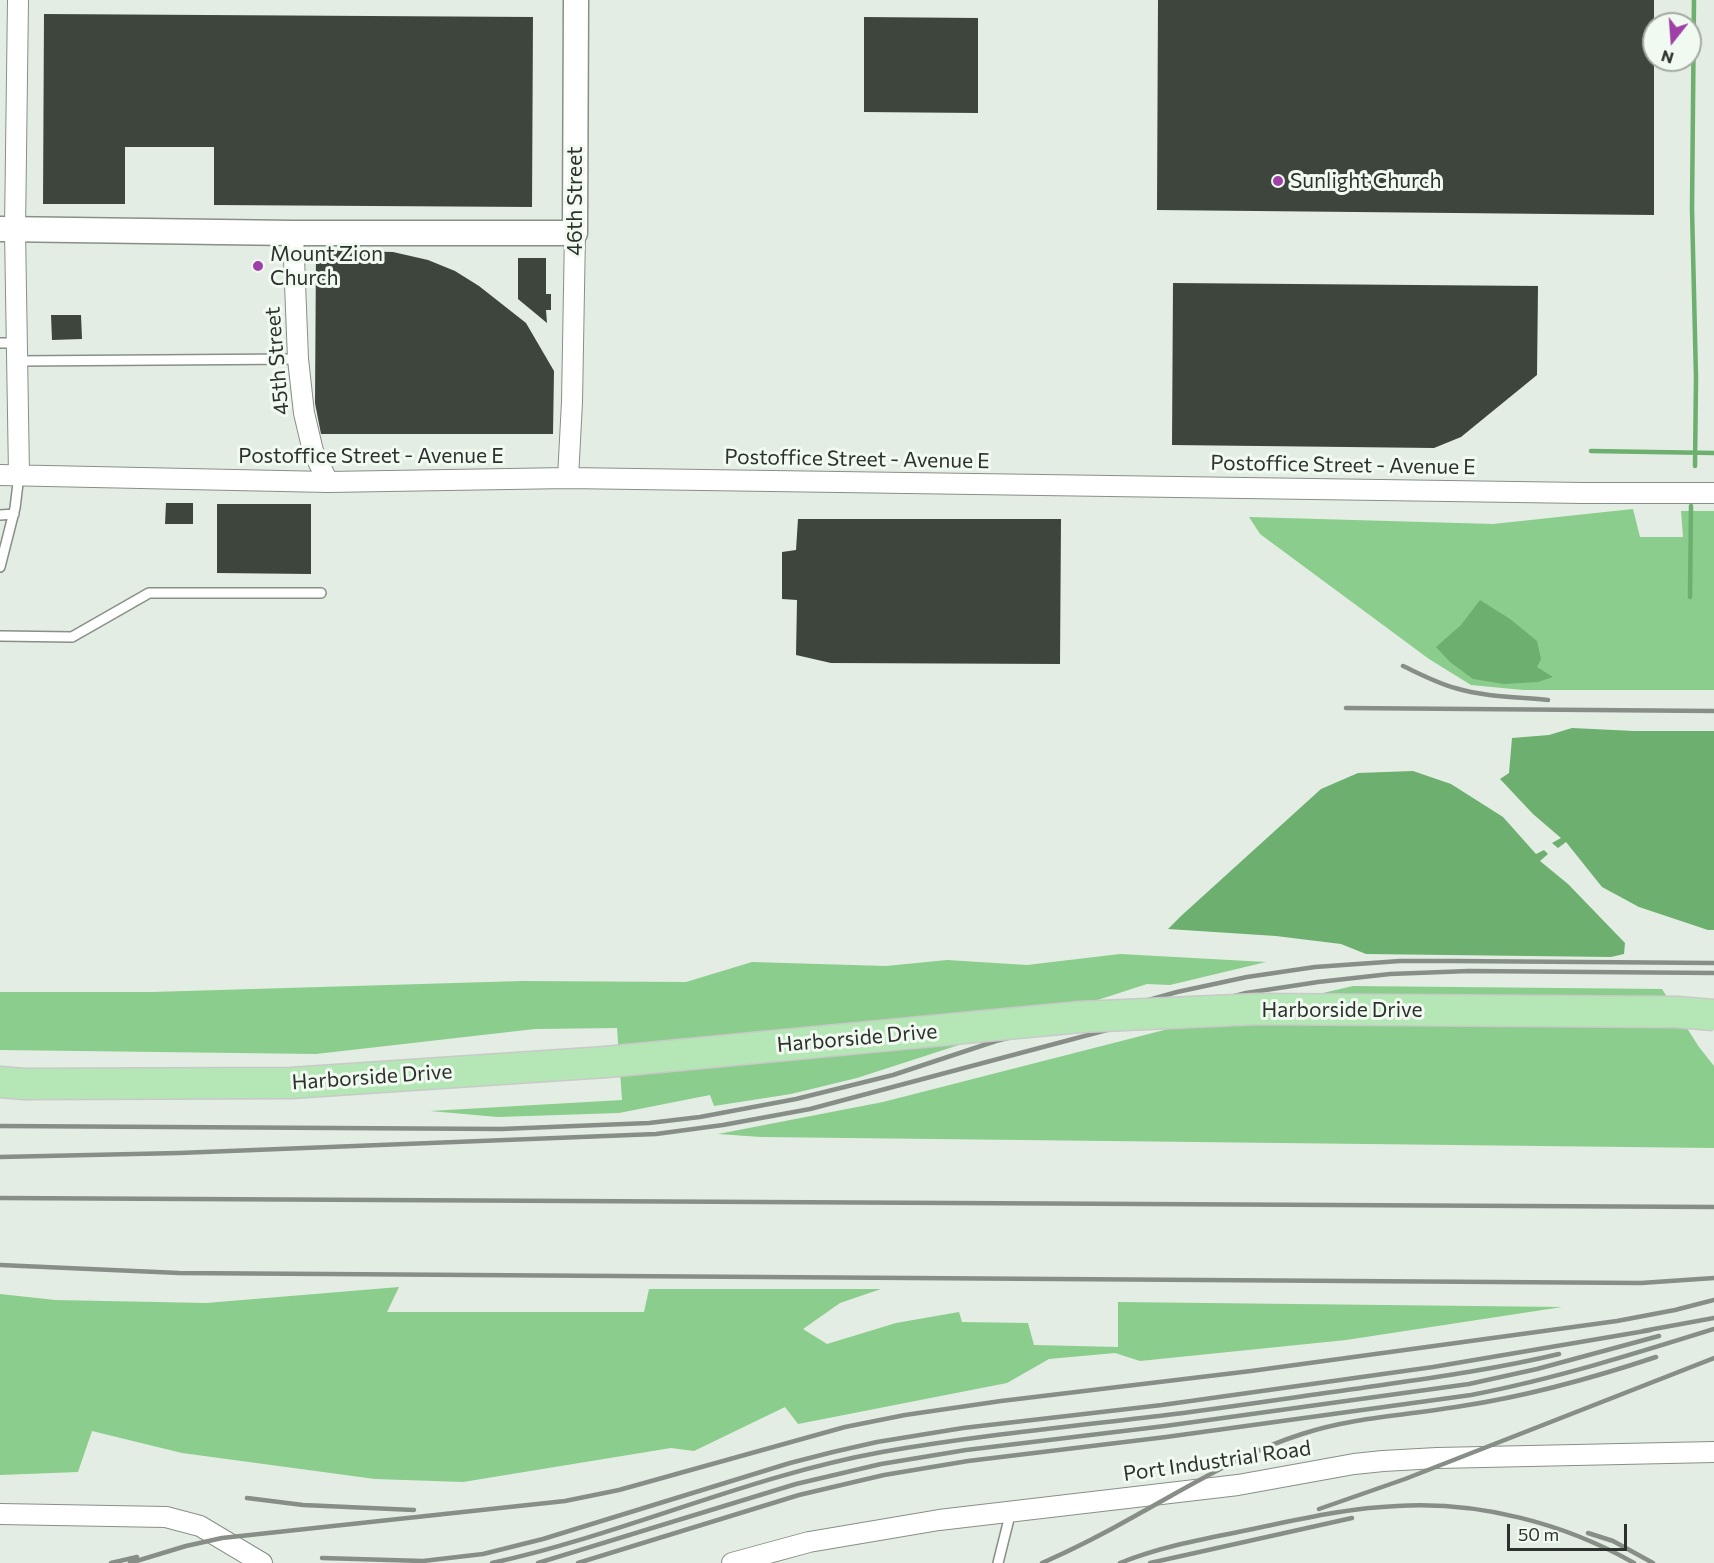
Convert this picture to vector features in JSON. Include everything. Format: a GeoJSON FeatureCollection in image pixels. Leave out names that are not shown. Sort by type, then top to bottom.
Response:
{"type":"FeatureCollection","features":[{"type":"Feature","properties":{"kind":"main road","name":"Harborside Drive"},"geometry":{"type":"LineString","coordinates":[[0,1082],[24,1084],[291,1083],[606,1062],[1080,1017],[1258,1009],[1677,1012],[1714,1015]]}},
{"type":"Feature","properties":{"kind":"street"},"geometry":{"type":"LineString","coordinates":[[10,475],[11,349],[8,229],[18,0]]}},
{"type":"Feature","properties":{"kind":"street","name":"46th Street"},"geometry":{"type":"LineString","coordinates":[[568,478],[572,402],[575,233],[576,0]]}},
{"type":"Feature","properties":{"kind":"street"},"geometry":{"type":"LineString","coordinates":[[8,229],[293,233],[575,233]]}},
{"type":"Feature","properties":{"kind":"street","name":"45th Street"},"geometry":{"type":"LineString","coordinates":[[293,233],[298,358],[304,413],[314,451],[328,482]]}},
{"type":"Feature","properties":{"kind":"street","name":"Postoffice Street - Avenue E"},"geometry":{"type":"LineString","coordinates":[[10,475],[328,482],[568,478],[1500,492],[1714,493]]}},
{"type":"Feature","properties":{"kind":"street","name":"Port Industrial Road"},"geometry":{"type":"LineString","coordinates":[[732,1563],[809,1542],[939,1520],[1238,1485],[1354,1464],[1448,1458],[1714,1452]]}},
{"type":"Feature","properties":{"kind":"street"},"geometry":{"type":"LineString","coordinates":[[0,1514],[166,1517],[200,1526],[262,1563]]}},
{"type":"Feature","properties":{"kind":"lane"},"geometry":{"type":"LineString","coordinates":[[11,349],[298,358]]}},
{"type":"Feature","properties":{"kind":"lane"},"geometry":{"type":"LineString","coordinates":[[0,567],[14,514],[10,475]]}},
{"type":"Feature","properties":{"kind":"lane"},"geometry":{"type":"LineString","coordinates":[[0,515],[14,514]]}},
{"type":"Feature","properties":{"kind":"lane"},"geometry":{"type":"LineString","coordinates":[[0,636],[72,637],[148,593],[321,593]]}},
{"type":"Feature","properties":{"kind":"lane"},"geometry":{"type":"LineString","coordinates":[[998,1563],[1011,1511]]}},
{"type":"Feature","properties":{"kind":"shaded area"},"geometry":{"type":"Polygon","coordinates":[[[1633,509],[1640,537],[1683,537],[1681,511],[1714,511],[1714,690],[1523,690],[1471,685],[1429,659],[1260,534],[1249,517],[1493,524],[1633,509]]]}},
{"type":"Feature","properties":{"kind":"shaded area"},"geometry":{"type":"Polygon","coordinates":[[[1480,600],[1510,619],[1537,641],[1541,659],[1537,667],[1553,677],[1538,682],[1504,684],[1473,679],[1450,662],[1436,647],[1461,625],[1480,600]]]}},
{"type":"Feature","properties":{"kind":"shaded area"},"geometry":{"type":"Polygon","coordinates":[[[1572,728],[1714,731],[1714,930],[1639,907],[1602,887],[1566,842],[1558,848],[1552,843],[1561,838],[1533,814],[1500,779],[1509,773],[1512,738],[1549,735],[1572,728]]]}},
{"type":"Feature","properties":{"kind":"shaded area"},"geometry":{"type":"Polygon","coordinates":[[[1413,771],[1451,784],[1503,817],[1536,854],[1544,850],[1548,854],[1540,861],[1568,884],[1625,943],[1624,954],[1611,957],[1366,954],[1341,944],[1276,936],[1168,929],[1321,789],[1358,773],[1413,771]]]}},
{"type":"Feature","properties":{"kind":"shaded area"},"geometry":{"type":"Polygon","coordinates":[[[1120,954],[1266,962],[1170,985],[1147,984],[857,1078],[791,1094],[714,1106],[710,1095],[619,1113],[498,1117],[430,1111],[622,1100],[617,1028],[535,1029],[316,1054],[0,1050],[0,992],[152,992],[522,981],[686,982],[752,962],[886,966],[947,960],[1027,965],[1120,954]]]}},
{"type":"Feature","properties":{"kind":"shaded area"},"geometry":{"type":"Polygon","coordinates":[[[1353,986],[1662,989],[1714,1066],[1714,1148],[761,1137],[718,1134],[883,1102],[1176,1027],[1353,986]]]}},
{"type":"Feature","properties":{"kind":"shaded area"},"geometry":{"type":"Polygon","coordinates":[[[399,1287],[387,1312],[644,1312],[649,1289],[881,1289],[840,1303],[803,1329],[827,1344],[896,1323],[959,1312],[962,1322],[1028,1323],[1034,1345],[1118,1347],[1118,1302],[1562,1307],[1346,1340],[1140,1361],[1115,1353],[1049,1359],[1007,1383],[798,1424],[785,1407],[694,1451],[671,1448],[463,1482],[375,1479],[182,1453],[92,1431],[78,1472],[0,1475],[0,1294],[55,1300],[206,1303],[399,1287]]]}},
{"type":"Feature","properties":{"kind":"building"},"geometry":{"type":"Polygon","coordinates":[[[1158,0],[1654,0],[1654,12],[1642,12],[1642,72],[1654,72],[1654,215],[1157,210],[1158,0]]]}},
{"type":"Feature","properties":{"kind":"building"},"geometry":{"type":"Polygon","coordinates":[[[44,14],[533,17],[532,207],[214,205],[214,147],[125,147],[125,204],[43,204],[44,14]]]}},
{"type":"Feature","properties":{"kind":"building"},"geometry":{"type":"Polygon","coordinates":[[[864,17],[978,18],[978,113],[864,112],[864,17]]]}},
{"type":"Feature","properties":{"kind":"building"},"geometry":{"type":"Polygon","coordinates":[[[316,250],[393,252],[428,260],[455,271],[479,286],[526,323],[554,371],[553,434],[321,434],[315,403],[316,250]]]}},
{"type":"Feature","properties":{"kind":"building"},"geometry":{"type":"Polygon","coordinates":[[[518,258],[546,258],[546,294],[551,294],[551,310],[546,310],[547,323],[518,299],[518,258]]]}},
{"type":"Feature","properties":{"kind":"building"},"geometry":{"type":"Polygon","coordinates":[[[1173,283],[1538,286],[1537,375],[1461,437],[1434,448],[1172,445],[1173,283]]]}},
{"type":"Feature","properties":{"kind":"building"},"geometry":{"type":"Polygon","coordinates":[[[51,315],[81,315],[82,339],[52,340],[51,315]]]}},
{"type":"Feature","properties":{"kind":"building"},"geometry":{"type":"Polygon","coordinates":[[[166,503],[193,503],[193,524],[165,524],[166,503]]]}},
{"type":"Feature","properties":{"kind":"building"},"geometry":{"type":"Polygon","coordinates":[[[217,504],[311,504],[311,574],[217,573],[217,504]]]}},
{"type":"Feature","properties":{"kind":"building"},"geometry":{"type":"Polygon","coordinates":[[[798,519],[1061,519],[1060,664],[831,663],[796,655],[797,600],[782,599],[782,552],[796,550],[798,519]]]}},
{"type":"Feature","properties":{"kind":"waterway"},"geometry":{"type":"LineString","coordinates":[[1694,0],[1692,209],[1696,378],[1695,466]]}},
{"type":"Feature","properties":{"kind":"waterway"},"geometry":{"type":"LineString","coordinates":[[1591,451],[1714,453]]}},
{"type":"Feature","properties":{"kind":"waterway"},"geometry":{"type":"LineString","coordinates":[[1690,597],[1691,506]]}},
{"type":"Feature","properties":{"kind":"railway"},"geometry":{"type":"LineString","coordinates":[[1403,666],[1442,684],[1466,691],[1548,700]]}},
{"type":"Feature","properties":{"kind":"railway"},"geometry":{"type":"LineString","coordinates":[[1346,708],[1714,711]]}},
{"type":"Feature","properties":{"kind":"railway"},"geometry":{"type":"LineString","coordinates":[[0,1126],[501,1129],[649,1123],[700,1117],[796,1099],[893,1075],[996,1041],[1177,992],[1247,977],[1315,967],[1400,961],[1714,963]]}},
{"type":"Feature","properties":{"kind":"railway"},"geometry":{"type":"LineString","coordinates":[[0,1157],[179,1153],[656,1134],[723,1125],[810,1109],[1246,993],[1318,982],[1390,974],[1469,971],[1714,973]]}},
{"type":"Feature","properties":{"kind":"railway"},"geometry":{"type":"LineString","coordinates":[[0,1198],[1714,1207]]}},
{"type":"Feature","properties":{"kind":"railway"},"geometry":{"type":"LineString","coordinates":[[0,1265],[179,1273],[1641,1283],[1714,1278]]}},
{"type":"Feature","properties":{"kind":"railway"},"geometry":{"type":"LineString","coordinates":[[130,1563],[222,1538],[565,1501],[619,1490],[845,1427],[905,1415],[1617,1321],[1714,1300]]}},
{"type":"Feature","properties":{"kind":"railway"},"geometry":{"type":"LineString","coordinates":[[1643,1331],[1714,1318]]}},
{"type":"Feature","properties":{"kind":"railway"},"geometry":{"type":"LineString","coordinates":[[578,1563],[799,1495],[884,1475],[968,1461],[1166,1437],[1471,1395],[1563,1374],[1714,1329]]}},
{"type":"Feature","properties":{"kind":"railway"},"geometry":{"type":"LineString","coordinates":[[322,1558],[423,1561],[483,1554],[543,1539],[790,1463],[877,1442],[963,1428],[1162,1405],[1433,1367],[1651,1330]]}},
{"type":"Feature","properties":{"kind":"railway"},"geometry":{"type":"LineString","coordinates":[[538,1563],[796,1484],[881,1464],[966,1450],[1165,1426],[1469,1384],[1537,1369],[1659,1336]]}},
{"type":"Feature","properties":{"kind":"railway"},"geometry":{"type":"LineString","coordinates":[[492,1563],[590,1537],[784,1475],[882,1452],[986,1436],[1183,1413],[1406,1382],[1559,1354]]}},
{"type":"Feature","properties":{"kind":"railway"},"geometry":{"type":"LineString","coordinates":[[1042,1563],[1101,1535],[1237,1460],[1302,1434],[1362,1420],[1487,1402],[1536,1392],[1656,1357]]}},
{"type":"Feature","properties":{"kind":"railway"},"geometry":{"type":"LineString","coordinates":[[1319,1509],[1405,1479],[1714,1358]]}},
{"type":"Feature","properties":{"kind":"railway"},"geometry":{"type":"LineString","coordinates":[[247,1498],[303,1505],[414,1510]]}},
{"type":"Feature","properties":{"kind":"railway"},"geometry":{"type":"LineString","coordinates":[[1120,1563],[1185,1543],[1325,1514],[1379,1507],[1428,1505],[1489,1511],[1550,1526],[1607,1549],[1634,1563]]}},
{"type":"Feature","properties":{"kind":"railway"},"geometry":{"type":"LineString","coordinates":[[1150,1563],[1352,1518]]}},
{"type":"Feature","properties":{"kind":"railway"},"geometry":{"type":"LineString","coordinates":[[1588,1533],[1613,1541],[1653,1563]]}},
{"type":"Feature","properties":{"kind":"railway"},"geometry":{"type":"LineString","coordinates":[[111,1563],[137,1557]]}},
{"type":"Feature","properties":{"kind":"place","name":"Sunlight Church"},"geometry":{"type":"Point","coordinates":[1278,181]}},
{"type":"Feature","properties":{"kind":"place","name":"Mount Zion Church"},"geometry":{"type":"Point","coordinates":[258,266]}}]}
